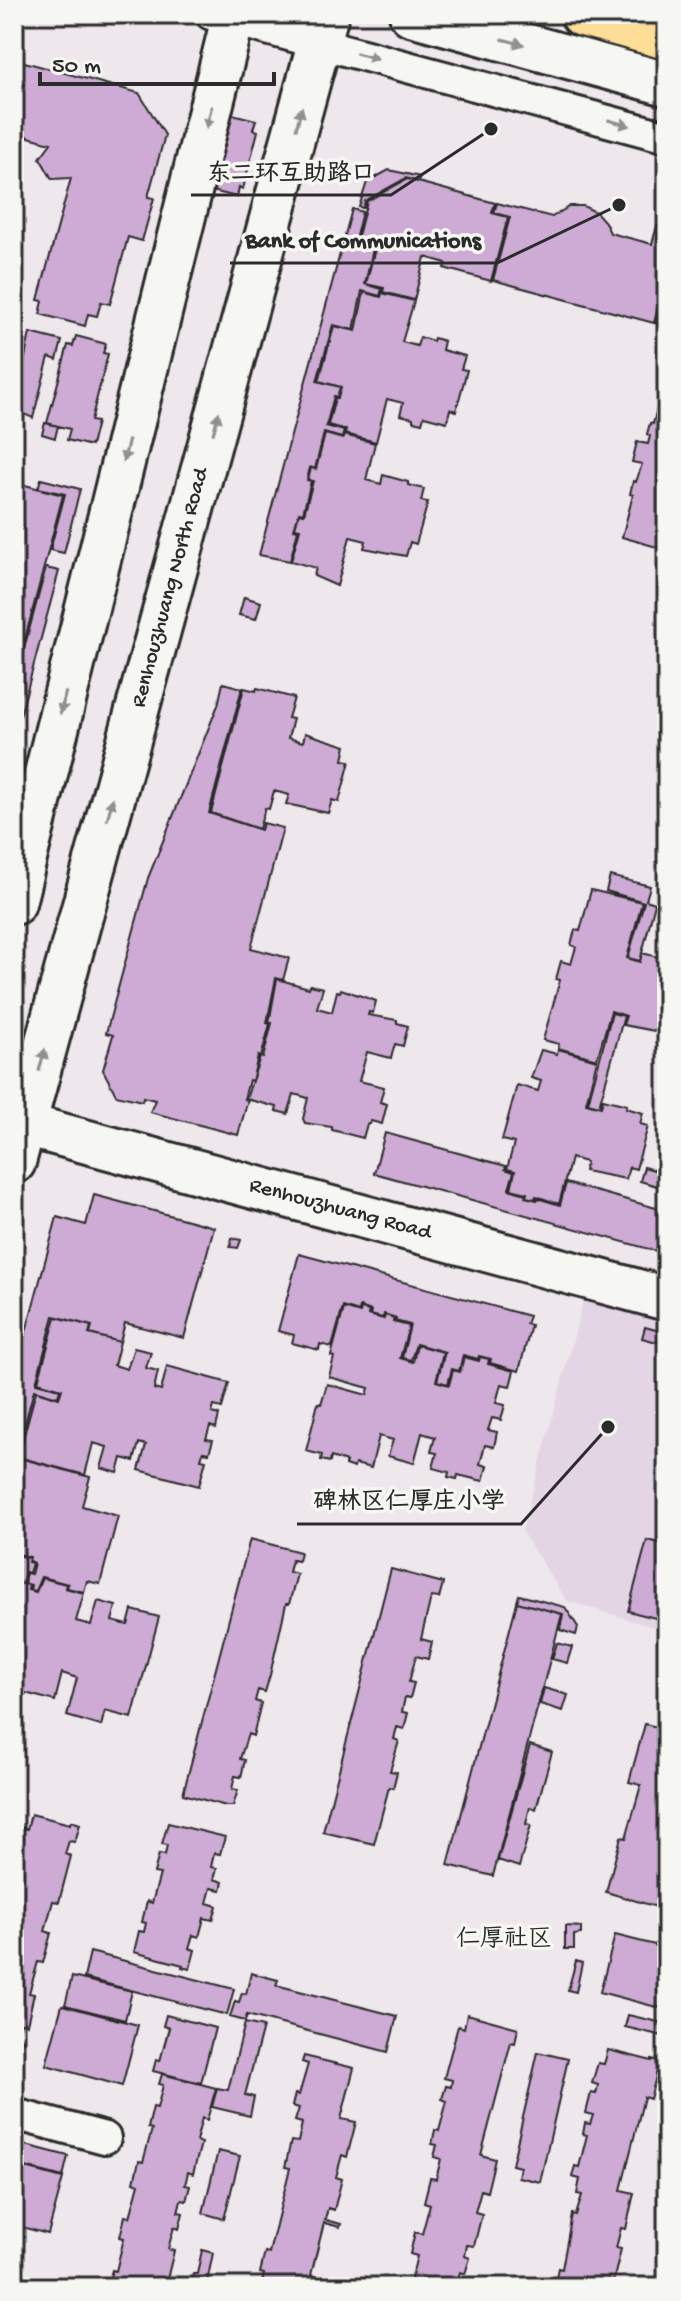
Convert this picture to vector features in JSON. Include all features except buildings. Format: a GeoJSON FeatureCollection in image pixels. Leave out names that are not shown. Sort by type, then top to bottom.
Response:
{"type":"FeatureCollection","features":[{"type":"Feature","properties":{"kind":"highway"},"geometry":{"type":"LineString","coordinates":[[587,15],[667,37]]}},
{"type":"Feature","properties":{"kind":"street"},"geometry":{"type":"LineString","coordinates":[[411,14],[667,84]]}},
{"type":"Feature","properties":{"kind":"street"},"geometry":{"type":"LineString","coordinates":[[14,903],[226,16],[323,28],[667,137]]}},
{"type":"Feature","properties":{"kind":"street","name":"Renhouzhuang North Road"},"geometry":{"type":"LineString","coordinates":[[17,1136],[323,28]]}},
{"type":"Feature","properties":{"kind":"street","name":"Renhouzhuang Road"},"geometry":{"type":"LineString","coordinates":[[17,1136],[667,1299]]}},
{"type":"Feature","properties":{"kind":"street"},"geometry":{"type":"LineString","coordinates":[[14,2114],[105,2138]]}},
{"type":"Feature","properties":{"kind":"shaded area"},"geometry":{"type":"Polygon","coordinates":[[[584,1298],[667,1322],[667,1631],[567,1601],[522,1532],[584,1298]]]}},
{"type":"Feature","properties":{"kind":"place","name":"东二环互助路口"},"geometry":{"type":"Point","coordinates":[491,129]}},
{"type":"Feature","properties":{"kind":"place","name":"Bank of Communications"},"geometry":{"type":"Point","coordinates":[619,205]}},
{"type":"Feature","properties":{"kind":"place","name":"碑林区仁厚庄小学"},"geometry":{"type":"Point","coordinates":[608,1427]}},
{"type":"Feature","properties":{"kind":"district","name":"仁厚社区"},"geometry":{"type":"Point","coordinates":[504,1940]}}]}
